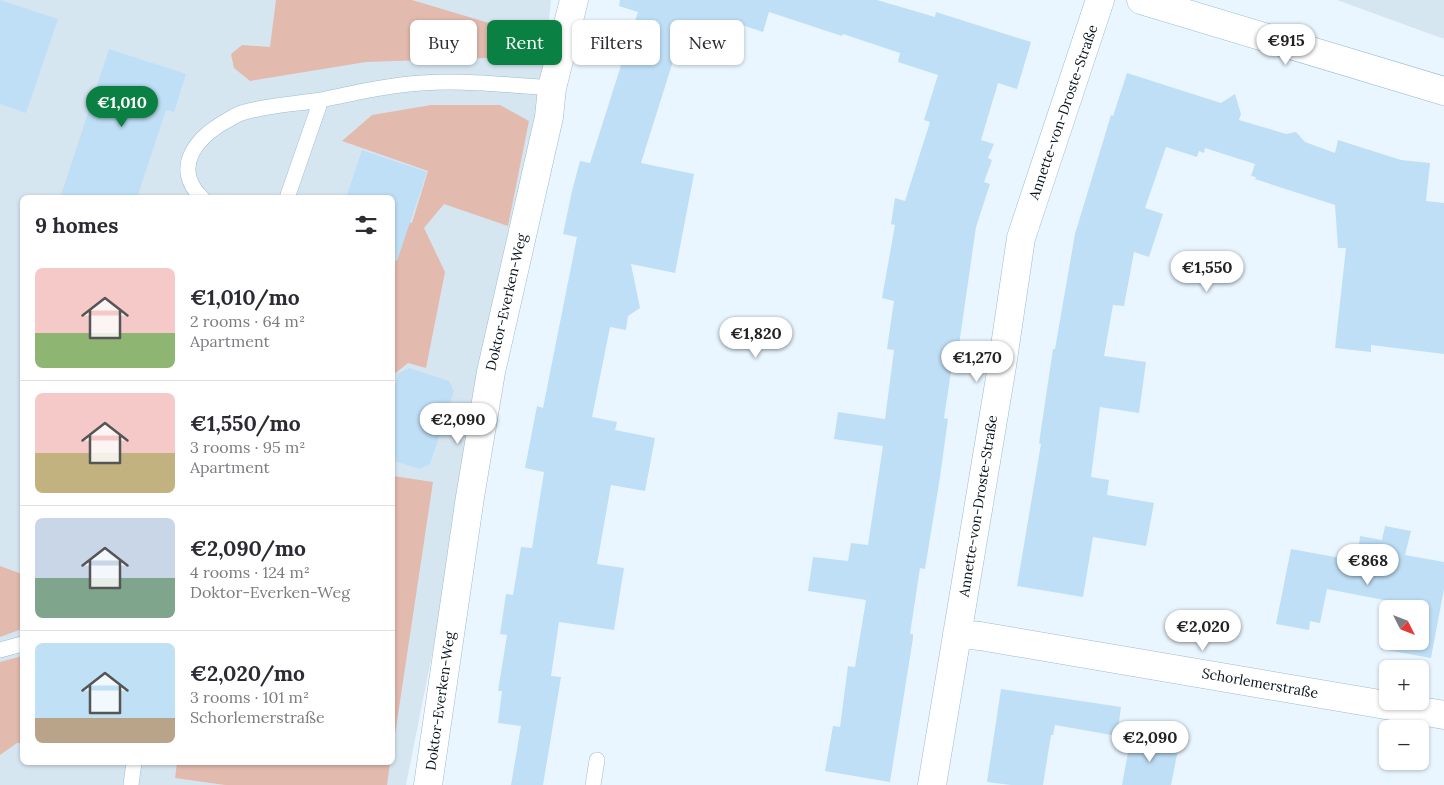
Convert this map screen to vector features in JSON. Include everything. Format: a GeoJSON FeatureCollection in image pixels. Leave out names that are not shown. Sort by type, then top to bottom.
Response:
{"type":"FeatureCollection","features":[{"type":"Feature","properties":{"kind":"street","name":"Doktor-Everken-Weg"},"geometry":{"type":"LineString","coordinates":[[428,785],[490,372],[549,116],[552,88],[574,0]]}},
{"type":"Feature","properties":{"kind":"street","name":"Annette-von-Droste-Straße"},"geometry":{"type":"LineString","coordinates":[[932,785],[1002,366],[1021,238],[1100,0]]}},
{"type":"Feature","properties":{"kind":"street"},"geometry":{"type":"LineString","coordinates":[[1141,0],[1444,91]]}},
{"type":"Feature","properties":{"kind":"street","name":"Schorlemerstraße"},"geometry":{"type":"LineString","coordinates":[[957,634],[980,636],[1444,715]]}},
{"type":"Feature","properties":{"kind":"lane"},"geometry":{"type":"LineString","coordinates":[[199,195],[194,190],[188,174],[188,161],[196,147],[212,128],[244,112],[423,83],[491,84],[552,88]]}},
{"type":"Feature","properties":{"kind":"lane"},"geometry":{"type":"LineString","coordinates":[[289,195],[321,100]]}},
{"type":"Feature","properties":{"kind":"lane"},"geometry":{"type":"LineString","coordinates":[[0,650],[20,645]]}},
{"type":"Feature","properties":{"kind":"lane"},"geometry":{"type":"LineString","coordinates":[[593,785],[597,760]]}},
{"type":"Feature","properties":{"kind":"lane"},"geometry":{"type":"LineString","coordinates":[[131,785],[134,765]]}},
{"type":"Feature","properties":{"kind":"shaded area"},"geometry":{"type":"Polygon","coordinates":[[[0,0],[551,0],[549,20],[487,20],[487,65],[544,65],[539,119],[406,785],[0,785],[0,0]]]}},
{"type":"Feature","properties":{"kind":"shaded area"},"geometry":{"type":"Polygon","coordinates":[[[276,0],[412,0],[487,22],[487,58],[477,58],[477,20],[410,20],[410,61],[366,62],[250,81],[234,68],[231,54],[242,45],[270,47],[276,0]]]}},
{"type":"Feature","properties":{"kind":"shaded area"},"geometry":{"type":"Polygon","coordinates":[[[1337,0],[1444,0],[1444,39],[1337,0]]]}},
{"type":"Feature","properties":{"kind":"shaded area"},"geometry":{"type":"Polygon","coordinates":[[[431,105],[500,105],[529,121],[508,226],[444,204],[424,228],[445,272],[426,368],[408,363],[395,373],[395,218],[412,223],[428,171],[342,141],[372,115],[431,105]]]}},
{"type":"Feature","properties":{"kind":"shaded area"},"geometry":{"type":"Polygon","coordinates":[[[395,476],[433,482],[395,735],[395,476]]]}},
{"type":"Feature","properties":{"kind":"shaded area"},"geometry":{"type":"Polygon","coordinates":[[[0,566],[20,573],[20,630],[0,637],[0,566]]]}},
{"type":"Feature","properties":{"kind":"shaded area"},"geometry":{"type":"Polygon","coordinates":[[[20,657],[20,743],[17,743],[0,755],[0,662],[20,657]]]}},
{"type":"Feature","properties":{"kind":"shaded area"},"geometry":{"type":"Polygon","coordinates":[[[177,765],[390,765],[387,785],[225,785],[175,778],[177,765]]]}},
{"type":"Feature","properties":{"kind":"building"},"geometry":{"type":"Polygon","coordinates":[[[0,0],[58,19],[26,113],[0,104],[0,0]]]}},
{"type":"Feature","properties":{"kind":"building"},"geometry":{"type":"Polygon","coordinates":[[[620,0],[877,0],[935,17],[936,12],[1031,42],[1017,89],[998,83],[981,140],[994,144],[988,158],[992,160],[984,182],[990,184],[976,227],[957,359],[953,359],[944,418],[948,419],[940,477],[925,569],[920,568],[910,634],[913,634],[913,638],[890,782],[825,771],[833,726],[840,727],[848,666],[855,667],[866,600],[808,591],[813,557],[848,561],[851,543],[868,545],[883,446],[834,439],[838,412],[885,419],[894,350],[887,349],[894,301],[882,298],[895,225],[891,224],[895,198],[905,201],[930,122],[924,120],[938,75],[898,62],[900,53],[769,12],[763,32],[744,26],[744,20],[670,20],[670,65],[672,65],[641,163],[694,174],[675,273],[631,264],[640,308],[628,316],[626,330],[610,327],[592,417],[617,422],[615,430],[655,438],[645,491],[611,485],[597,564],[624,568],[614,630],[559,622],[551,676],[561,677],[543,785],[511,785],[521,726],[498,723],[502,691],[498,691],[507,635],[500,634],[506,594],[513,595],[521,547],[532,548],[544,472],[525,468],[537,406],[543,408],[577,237],[563,234],[580,161],[590,163],[621,65],[660,65],[660,20],[635,20],[638,12],[619,6],[620,0]]]}},
{"type":"Feature","properties":{"kind":"building"},"geometry":{"type":"Polygon","coordinates":[[[109,49],[186,74],[174,112],[166,110],[138,195],[61,195],[109,49]]]}},
{"type":"Feature","properties":{"kind":"building"},"geometry":{"type":"Polygon","coordinates":[[[1127,73],[1221,103],[1235,94],[1241,114],[1239,120],[1286,134],[1296,132],[1305,142],[1335,153],[1338,140],[1401,160],[1430,163],[1426,201],[1444,203],[1444,354],[1371,345],[1371,352],[1335,348],[1346,248],[1338,248],[1335,205],[1255,179],[1256,177],[1251,176],[1255,164],[1205,148],[1204,153],[1199,151],[1197,157],[1166,147],[1145,208],[1163,214],[1149,257],[1134,252],[1124,306],[1113,305],[1104,356],[1146,362],[1139,413],[1100,407],[1091,477],[1109,480],[1107,495],[1154,503],[1146,546],[1093,537],[1083,597],[1017,586],[1041,444],[1039,443],[1053,349],[1055,349],[1075,234],[1111,115],[1113,116],[1127,73]]]}},
{"type":"Feature","properties":{"kind":"building"},"geometry":{"type":"Polygon","coordinates":[[[362,150],[427,172],[397,261],[395,261],[395,195],[347,195],[362,150]]]}},
{"type":"Feature","properties":{"kind":"building"},"geometry":{"type":"Polygon","coordinates":[[[409,368],[449,381],[454,391],[430,464],[420,469],[395,461],[395,385],[399,373],[409,368]]]}},
{"type":"Feature","properties":{"kind":"building"},"geometry":{"type":"Polygon","coordinates":[[[1385,526],[1411,531],[1405,555],[1444,562],[1444,589],[1431,658],[1387,650],[1429,650],[1429,600],[1384,600],[1327,589],[1320,623],[1310,621],[1309,630],[1276,624],[1291,549],[1357,561],[1360,536],[1382,540],[1385,526]]]}},
{"type":"Feature","properties":{"kind":"building"},"geometry":{"type":"Polygon","coordinates":[[[1001,689],[1121,707],[1117,736],[1055,725],[1053,735],[1051,735],[1043,785],[1011,785],[987,782],[1001,689]]]}},
{"type":"Feature","properties":{"kind":"building"},"geometry":{"type":"Polygon","coordinates":[[[1131,736],[1179,745],[1171,785],[1122,785],[1131,736]]]}}]}
